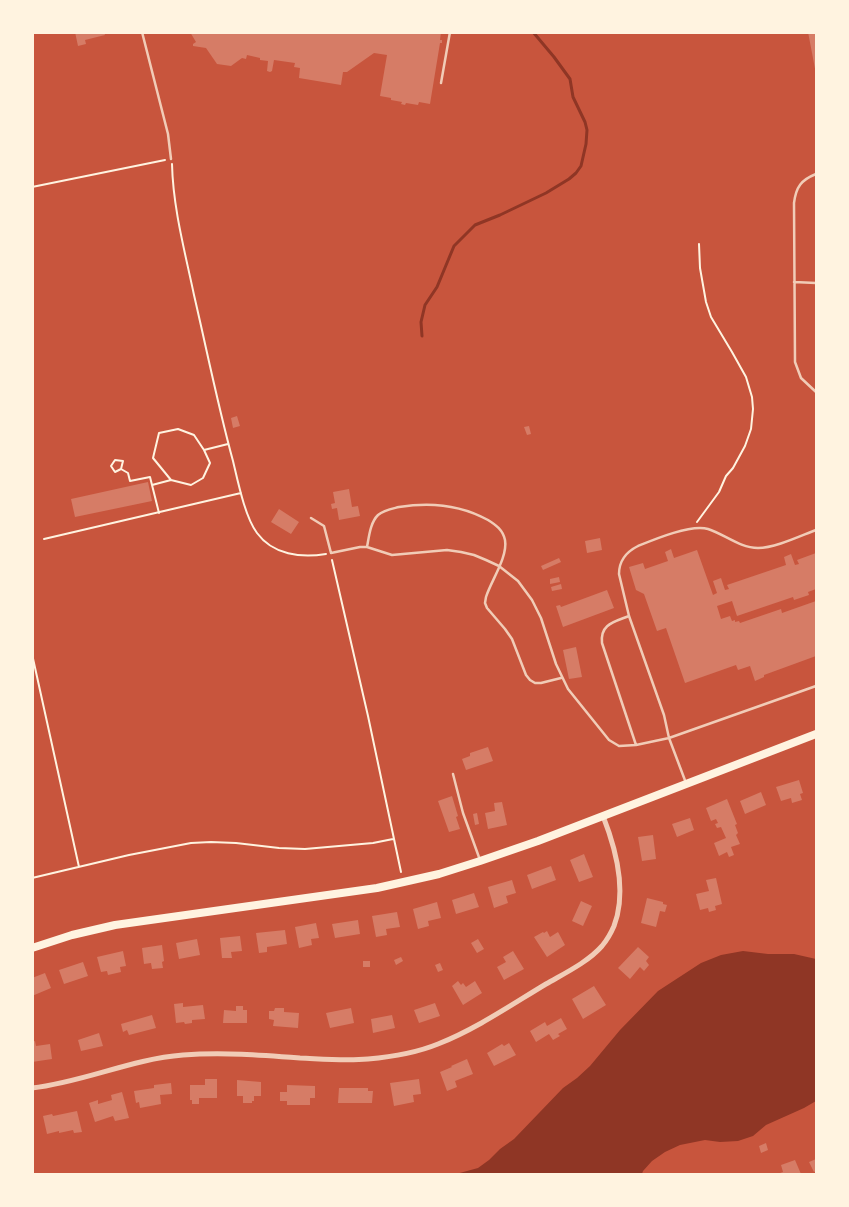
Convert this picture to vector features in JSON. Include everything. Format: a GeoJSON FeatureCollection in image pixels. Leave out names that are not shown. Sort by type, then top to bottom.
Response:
{"type":"FeatureCollection","features":[{"type":"Feature","properties":{"kind":"main road"},"geometry":{"type":"LineString","coordinates":[[32,948],[72,935],[115,925],[349,892],[404,883],[453,870],[538,841],[816,734]]}},
{"type":"Feature","properties":{"kind":"street"},"geometry":{"type":"LineString","coordinates":[[32,1088],[73,1081],[126,1065],[183,1055],[242,1054],[342,1060],[384,1057],[436,1045],[464,1033],[581,963],[602,947],[608,938],[618,914],[620,891],[610,834],[603,816]]}},
{"type":"Feature","properties":{"kind":"lane"},"geometry":{"type":"LineString","coordinates":[[142,32],[168,134],[171,159]]}},
{"type":"Feature","properties":{"kind":"lane"},"geometry":{"type":"LineString","coordinates":[[441,83],[450,32]]}},
{"type":"Feature","properties":{"kind":"lane"},"geometry":{"type":"LineString","coordinates":[[816,174],[802,182],[795,193],[794,203],[795,362],[802,378],[816,392]]}},
{"type":"Feature","properties":{"kind":"lane"},"geometry":{"type":"LineString","coordinates":[[794,282],[816,283]]}},
{"type":"Feature","properties":{"kind":"lane"},"geometry":{"type":"LineString","coordinates":[[367,547],[373,521],[384,511],[406,506],[423,504],[459,508],[488,520],[503,533],[505,544],[502,558],[486,597],[485,603],[487,608],[512,639],[526,675],[530,680],[535,683],[562,678]]}},
{"type":"Feature","properties":{"kind":"lane"},"geometry":{"type":"LineString","coordinates":[[311,518],[324,526],[330,553],[367,547],[392,555],[447,550],[461,552],[499,566],[518,581],[532,600],[541,618],[562,678],[575,699],[609,740],[619,746],[636,745],[669,738],[816,686]]}},
{"type":"Feature","properties":{"kind":"lane"},"geometry":{"type":"LineString","coordinates":[[686,784],[629,616],[619,574],[623,557],[631,549],[638,546],[694,528],[708,530],[747,547],[759,548],[772,546],[816,530]]}},
{"type":"Feature","properties":{"kind":"lane"},"geometry":{"type":"LineString","coordinates":[[629,616],[606,626],[602,631],[601,637],[636,745]]}},
{"type":"Feature","properties":{"kind":"lane"},"geometry":{"type":"LineString","coordinates":[[453,774],[480,861]]}},
{"type":"Feature","properties":{"kind":"path"},"geometry":{"type":"LineString","coordinates":[[32,187],[171,159],[172,180],[179,223],[228,444],[241,493],[251,523],[256,532],[270,546],[298,555],[309,556],[330,553],[404,883]]}},
{"type":"Feature","properties":{"kind":"path"},"geometry":{"type":"LineString","coordinates":[[694,528],[719,492],[726,476],[733,468],[745,446],[751,429],[753,409],[752,397],[746,377],[711,317],[706,302],[700,268],[699,244]]}},
{"type":"Feature","properties":{"kind":"path"},"geometry":{"type":"LineString","coordinates":[[152,485],[170,480],[191,485],[203,478],[210,463],[194,435],[178,429],[159,433],[153,458],[170,480]]}},
{"type":"Feature","properties":{"kind":"path"},"geometry":{"type":"LineString","coordinates":[[204,450],[228,444]]}},
{"type":"Feature","properties":{"kind":"path"},"geometry":{"type":"LineString","coordinates":[[115,460],[123,461],[121,468],[115,472],[111,466],[115,460]]}},
{"type":"Feature","properties":{"kind":"path"},"geometry":{"type":"LineString","coordinates":[[121,468],[128,473],[130,481],[150,477],[159,513]]}},
{"type":"Feature","properties":{"kind":"path"},"geometry":{"type":"LineString","coordinates":[[44,539],[241,493]]}},
{"type":"Feature","properties":{"kind":"path"},"geometry":{"type":"LineString","coordinates":[[32,654],[79,867]]}},
{"type":"Feature","properties":{"kind":"path"},"geometry":{"type":"LineString","coordinates":[[32,878],[169,846],[191,843],[236,843],[305,849],[373,843],[393,839]]}},
{"type":"Feature","properties":{"kind":"shaded area"},"geometry":{"type":"Polygon","coordinates":[[[743,951],[768,954],[794,954],[816,959],[816,1101],[766,1125],[753,1136],[738,1141],[720,1142],[705,1140],[680,1145],[652,1161],[642,1174],[456,1174],[478,1168],[514,1139],[563,1088],[590,1066],[620,1030],[658,991],[701,963],[721,955],[743,951]]]}},
{"type":"Feature","properties":{"kind":"building"},"geometry":{"type":"Polygon","coordinates":[[[75,32],[104,32],[105,35],[85,40],[86,44],[78,46],[75,32]]]}},
{"type":"Feature","properties":{"kind":"building"},"geometry":{"type":"Polygon","coordinates":[[[190,32],[441,32],[440,40],[442,40],[442,43],[440,43],[430,104],[419,102],[418,105],[406,103],[405,105],[401,104],[402,102],[391,100],[391,98],[380,96],[387,55],[374,53],[347,72],[343,72],[341,85],[299,78],[300,68],[294,67],[295,63],[274,60],[272,71],[270,72],[267,71],[268,61],[247,55],[246,59],[242,58],[231,66],[217,64],[206,48],[193,46],[196,42],[190,32]]]}},
{"type":"Feature","properties":{"kind":"building"},"geometry":{"type":"Polygon","coordinates":[[[808,32],[816,32],[816,74],[808,32]]]}},
{"type":"Feature","properties":{"kind":"building"},"geometry":{"type":"Polygon","coordinates":[[[237,416],[240,426],[233,428],[231,418],[237,416]]]}},
{"type":"Feature","properties":{"kind":"building"},"geometry":{"type":"Polygon","coordinates":[[[529,426],[531,434],[527,435],[524,427],[529,426]]]}},
{"type":"Feature","properties":{"kind":"building"},"geometry":{"type":"Polygon","coordinates":[[[148,482],[152,501],[75,517],[71,499],[148,482]]]}},
{"type":"Feature","properties":{"kind":"building"},"geometry":{"type":"Polygon","coordinates":[[[349,489],[352,507],[358,506],[360,516],[339,520],[337,508],[332,509],[331,504],[335,503],[333,492],[349,489]]]}},
{"type":"Feature","properties":{"kind":"building"},"geometry":{"type":"Polygon","coordinates":[[[279,509],[299,522],[291,534],[271,522],[279,509]]]}},
{"type":"Feature","properties":{"kind":"building"},"geometry":{"type":"Polygon","coordinates":[[[600,538],[602,550],[587,553],[585,541],[600,538]]]}},
{"type":"Feature","properties":{"kind":"building"},"geometry":{"type":"Polygon","coordinates":[[[671,549],[674,558],[697,550],[713,595],[717,593],[713,581],[721,578],[725,590],[729,589],[727,585],[786,565],[784,557],[791,554],[795,565],[799,564],[797,560],[816,553],[816,589],[808,592],[809,595],[794,600],[793,597],[737,616],[732,601],[717,606],[721,619],[730,616],[732,621],[739,621],[740,623],[781,609],[782,613],[816,601],[816,656],[764,675],[764,677],[755,681],[750,666],[738,670],[736,665],[685,683],[666,628],[657,631],[644,594],[636,590],[629,567],[643,563],[645,569],[668,561],[665,552],[671,549]]]}},
{"type":"Feature","properties":{"kind":"building"},"geometry":{"type":"Polygon","coordinates":[[[559,558],[561,562],[543,570],[541,566],[559,558]]]}},
{"type":"Feature","properties":{"kind":"building"},"geometry":{"type":"Polygon","coordinates":[[[559,577],[560,582],[550,584],[550,579],[559,577]]]}},
{"type":"Feature","properties":{"kind":"building"},"geometry":{"type":"Polygon","coordinates":[[[561,584],[562,589],[552,591],[551,587],[561,584]]]}},
{"type":"Feature","properties":{"kind":"building"},"geometry":{"type":"Polygon","coordinates":[[[607,590],[614,608],[563,627],[556,606],[560,605],[561,607],[607,590]]]}},
{"type":"Feature","properties":{"kind":"building"},"geometry":{"type":"Polygon","coordinates":[[[576,647],[582,677],[569,679],[563,650],[576,647]]]}},
{"type":"Feature","properties":{"kind":"building"},"geometry":{"type":"Polygon","coordinates":[[[488,747],[493,761],[466,770],[462,759],[470,756],[470,753],[488,747]]]}},
{"type":"Feature","properties":{"kind":"building"},"geometry":{"type":"Polygon","coordinates":[[[799,780],[803,793],[800,794],[802,800],[792,803],[791,798],[781,801],[776,787],[799,780]]]}},
{"type":"Feature","properties":{"kind":"building"},"geometry":{"type":"Polygon","coordinates":[[[761,792],[766,805],[745,814],[740,801],[761,792]]]}},
{"type":"Feature","properties":{"kind":"building"},"geometry":{"type":"Polygon","coordinates":[[[452,796],[460,829],[449,832],[438,801],[452,796]]]}},
{"type":"Feature","properties":{"kind":"building"},"geometry":{"type":"Polygon","coordinates":[[[727,799],[737,824],[735,825],[738,833],[736,835],[740,844],[731,847],[734,855],[729,857],[727,852],[719,856],[714,843],[726,838],[721,827],[717,828],[715,824],[718,823],[716,819],[711,821],[706,808],[727,799]]]}},
{"type":"Feature","properties":{"kind":"building"},"geometry":{"type":"Polygon","coordinates":[[[502,802],[507,825],[488,829],[485,813],[495,811],[494,803],[502,802]]]}},
{"type":"Feature","properties":{"kind":"building"},"geometry":{"type":"Polygon","coordinates":[[[477,813],[479,824],[475,825],[473,814],[477,813]]]}},
{"type":"Feature","properties":{"kind":"building"},"geometry":{"type":"Polygon","coordinates":[[[690,818],[694,830],[677,837],[672,824],[690,818]]]}},
{"type":"Feature","properties":{"kind":"building"},"geometry":{"type":"Polygon","coordinates":[[[653,835],[656,859],[642,861],[638,837],[653,835]]]}},
{"type":"Feature","properties":{"kind":"building"},"geometry":{"type":"Polygon","coordinates":[[[584,854],[593,877],[579,882],[570,860],[584,854]]]}},
{"type":"Feature","properties":{"kind":"building"},"geometry":{"type":"Polygon","coordinates":[[[551,866],[556,880],[532,889],[527,875],[551,866]]]}},
{"type":"Feature","properties":{"kind":"building"},"geometry":{"type":"Polygon","coordinates":[[[716,878],[722,904],[715,906],[716,910],[709,912],[708,908],[700,910],[696,894],[709,891],[706,880],[716,878]]]}},
{"type":"Feature","properties":{"kind":"building"},"geometry":{"type":"Polygon","coordinates":[[[512,880],[516,893],[506,896],[508,903],[494,908],[488,887],[512,880]]]}},
{"type":"Feature","properties":{"kind":"building"},"geometry":{"type":"Polygon","coordinates":[[[474,893],[479,907],[456,914],[452,900],[474,893]]]}},
{"type":"Feature","properties":{"kind":"building"},"geometry":{"type":"Polygon","coordinates":[[[647,898],[663,902],[663,904],[667,905],[665,912],[660,911],[656,927],[641,923],[647,898]]]}},
{"type":"Feature","properties":{"kind":"building"},"geometry":{"type":"Polygon","coordinates":[[[581,901],[592,906],[583,926],[572,921],[581,901]]]}},
{"type":"Feature","properties":{"kind":"building"},"geometry":{"type":"Polygon","coordinates":[[[437,902],[441,918],[428,921],[429,926],[418,929],[413,909],[437,902]]]}},
{"type":"Feature","properties":{"kind":"building"},"geometry":{"type":"Polygon","coordinates":[[[397,912],[400,927],[386,929],[387,935],[376,937],[372,916],[397,912]]]}},
{"type":"Feature","properties":{"kind":"building"},"geometry":{"type":"Polygon","coordinates":[[[358,920],[360,934],[335,938],[332,924],[358,920]]]}},
{"type":"Feature","properties":{"kind":"building"},"geometry":{"type":"Polygon","coordinates":[[[316,923],[319,938],[311,939],[312,945],[299,948],[295,927],[316,923]]]}},
{"type":"Feature","properties":{"kind":"building"},"geometry":{"type":"Polygon","coordinates":[[[285,930],[287,944],[267,947],[267,952],[259,953],[256,933],[285,930]]]}},
{"type":"Feature","properties":{"kind":"building"},"geometry":{"type":"Polygon","coordinates":[[[547,931],[550,937],[558,932],[565,945],[547,957],[534,937],[547,931]]]}},
{"type":"Feature","properties":{"kind":"building"},"geometry":{"type":"Polygon","coordinates":[[[240,936],[242,951],[231,952],[232,958],[222,958],[220,938],[240,936]]]}},
{"type":"Feature","properties":{"kind":"building"},"geometry":{"type":"Polygon","coordinates":[[[197,939],[200,955],[179,959],[176,943],[197,939]]]}},
{"type":"Feature","properties":{"kind":"building"},"geometry":{"type":"Polygon","coordinates":[[[478,939],[484,949],[477,953],[471,943],[478,939]]]}},
{"type":"Feature","properties":{"kind":"building"},"geometry":{"type":"Polygon","coordinates":[[[162,945],[163,968],[152,969],[151,963],[144,964],[142,948],[162,945]]]}},
{"type":"Feature","properties":{"kind":"building"},"geometry":{"type":"Polygon","coordinates":[[[638,947],[649,957],[646,961],[649,965],[644,971],[640,967],[630,979],[618,968],[638,947]]]}},
{"type":"Feature","properties":{"kind":"building"},"geometry":{"type":"Polygon","coordinates":[[[123,951],[126,966],[120,967],[121,972],[108,975],[107,971],[101,972],[97,957],[123,951]]]}},
{"type":"Feature","properties":{"kind":"building"},"geometry":{"type":"Polygon","coordinates":[[[513,951],[524,969],[504,980],[497,967],[506,962],[503,957],[513,951]]]}},
{"type":"Feature","properties":{"kind":"building"},"geometry":{"type":"Polygon","coordinates":[[[401,957],[403,961],[396,965],[394,960],[401,957]]]}},
{"type":"Feature","properties":{"kind":"building"},"geometry":{"type":"Polygon","coordinates":[[[363,961],[370,961],[370,967],[363,967],[363,961]]]}},
{"type":"Feature","properties":{"kind":"building"},"geometry":{"type":"Polygon","coordinates":[[[83,962],[88,976],[64,984],[59,970],[83,962]]]}},
{"type":"Feature","properties":{"kind":"building"},"geometry":{"type":"Polygon","coordinates":[[[440,963],[443,970],[438,972],[435,965],[440,963]]]}},
{"type":"Feature","properties":{"kind":"building"},"geometry":{"type":"Polygon","coordinates":[[[45,973],[51,988],[32,996],[32,978],[45,973]]]}},
{"type":"Feature","properties":{"kind":"building"},"geometry":{"type":"Polygon","coordinates":[[[458,981],[466,987],[475,981],[482,993],[463,1005],[452,986],[458,981]]]}},
{"type":"Feature","properties":{"kind":"building"},"geometry":{"type":"Polygon","coordinates":[[[594,986],[606,1005],[583,1019],[572,999],[594,986]]]}},
{"type":"Feature","properties":{"kind":"building"},"geometry":{"type":"Polygon","coordinates":[[[183,1003],[183,1007],[203,1005],[205,1019],[192,1020],[192,1023],[185,1024],[184,1022],[176,1023],[174,1004],[183,1003]]]}},
{"type":"Feature","properties":{"kind":"building"},"geometry":{"type":"Polygon","coordinates":[[[435,1003],[440,1016],[419,1023],[414,1010],[435,1003]]]}},
{"type":"Feature","properties":{"kind":"building"},"geometry":{"type":"Polygon","coordinates":[[[236,1006],[243,1006],[243,1010],[247,1010],[247,1023],[223,1023],[224,1010],[236,1011],[236,1006]]]}},
{"type":"Feature","properties":{"kind":"building"},"geometry":{"type":"Polygon","coordinates":[[[275,1008],[284,1008],[284,1012],[299,1013],[298,1028],[273,1026],[274,1020],[269,1019],[269,1011],[274,1011],[275,1008]]]}},
{"type":"Feature","properties":{"kind":"building"},"geometry":{"type":"Polygon","coordinates":[[[351,1008],[354,1023],[330,1028],[326,1013],[351,1008]]]}},
{"type":"Feature","properties":{"kind":"building"},"geometry":{"type":"Polygon","coordinates":[[[152,1015],[156,1028],[129,1035],[127,1030],[123,1032],[121,1024],[152,1015]]]}},
{"type":"Feature","properties":{"kind":"building"},"geometry":{"type":"Polygon","coordinates":[[[392,1015],[395,1028],[373,1033],[371,1019],[392,1015]]]}},
{"type":"Feature","properties":{"kind":"building"},"geometry":{"type":"Polygon","coordinates":[[[561,1018],[567,1029],[558,1034],[560,1036],[553,1040],[549,1034],[536,1042],[530,1031],[545,1022],[547,1026],[561,1018]]]}},
{"type":"Feature","properties":{"kind":"building"},"geometry":{"type":"Polygon","coordinates":[[[99,1033],[103,1046],[81,1051],[78,1040],[99,1033]]]}},
{"type":"Feature","properties":{"kind":"building"},"geometry":{"type":"Polygon","coordinates":[[[35,1041],[36,1046],[50,1044],[52,1059],[32,1062],[32,1042],[35,1041]]]}},
{"type":"Feature","properties":{"kind":"building"},"geometry":{"type":"Polygon","coordinates":[[[509,1043],[516,1055],[494,1066],[487,1053],[502,1044],[504,1046],[509,1043]]]}},
{"type":"Feature","properties":{"kind":"building"},"geometry":{"type":"Polygon","coordinates":[[[467,1059],[473,1074],[455,1081],[457,1087],[447,1091],[440,1072],[467,1059]]]}},
{"type":"Feature","properties":{"kind":"building"},"geometry":{"type":"Polygon","coordinates":[[[205,1079],[217,1079],[217,1098],[199,1098],[199,1104],[192,1104],[192,1100],[190,1100],[190,1085],[205,1085],[205,1079]]]}},
{"type":"Feature","properties":{"kind":"building"},"geometry":{"type":"Polygon","coordinates":[[[419,1079],[421,1094],[413,1095],[414,1102],[394,1106],[390,1083],[419,1079]]]}},
{"type":"Feature","properties":{"kind":"building"},"geometry":{"type":"Polygon","coordinates":[[[237,1080],[261,1082],[261,1096],[254,1096],[252,1103],[243,1103],[243,1096],[237,1096],[237,1080]]]}},
{"type":"Feature","properties":{"kind":"building"},"geometry":{"type":"Polygon","coordinates":[[[171,1083],[172,1094],[160,1095],[161,1104],[140,1108],[139,1102],[136,1103],[134,1091],[154,1088],[154,1085],[171,1083]]]}},
{"type":"Feature","properties":{"kind":"building"},"geometry":{"type":"Polygon","coordinates":[[[287,1085],[315,1086],[315,1098],[310,1098],[310,1105],[287,1105],[287,1101],[280,1101],[280,1092],[287,1092],[287,1085]]]}},
{"type":"Feature","properties":{"kind":"building"},"geometry":{"type":"Polygon","coordinates":[[[339,1088],[368,1088],[368,1091],[373,1091],[372,1103],[338,1103],[339,1088]]]}},
{"type":"Feature","properties":{"kind":"building"},"geometry":{"type":"Polygon","coordinates":[[[122,1092],[129,1118],[115,1121],[113,1116],[95,1122],[89,1103],[98,1100],[98,1104],[112,1100],[111,1095],[122,1092]]]}},
{"type":"Feature","properties":{"kind":"building"},"geometry":{"type":"Polygon","coordinates":[[[77,1111],[82,1132],[74,1133],[73,1130],[47,1134],[43,1116],[77,1111]]]}},
{"type":"Feature","properties":{"kind":"building"},"geometry":{"type":"Polygon","coordinates":[[[766,1143],[768,1150],[761,1153],[759,1146],[766,1143]]]}},
{"type":"Feature","properties":{"kind":"building"},"geometry":{"type":"Polygon","coordinates":[[[816,1159],[816,1171],[814,1172],[809,1162],[816,1159]]]}},
{"type":"Feature","properties":{"kind":"building"},"geometry":{"type":"Polygon","coordinates":[[[795,1160],[801,1174],[777,1174],[783,1172],[781,1165],[795,1160]]]}},
{"type":"Feature","properties":{"kind":"waterway"},"geometry":{"type":"LineString","coordinates":[[422,336],[421,322],[425,305],[437,287],[454,246],[475,225],[546,193],[569,179],[581,166],[587,130],[573,97],[570,79],[533,32]]}}]}
